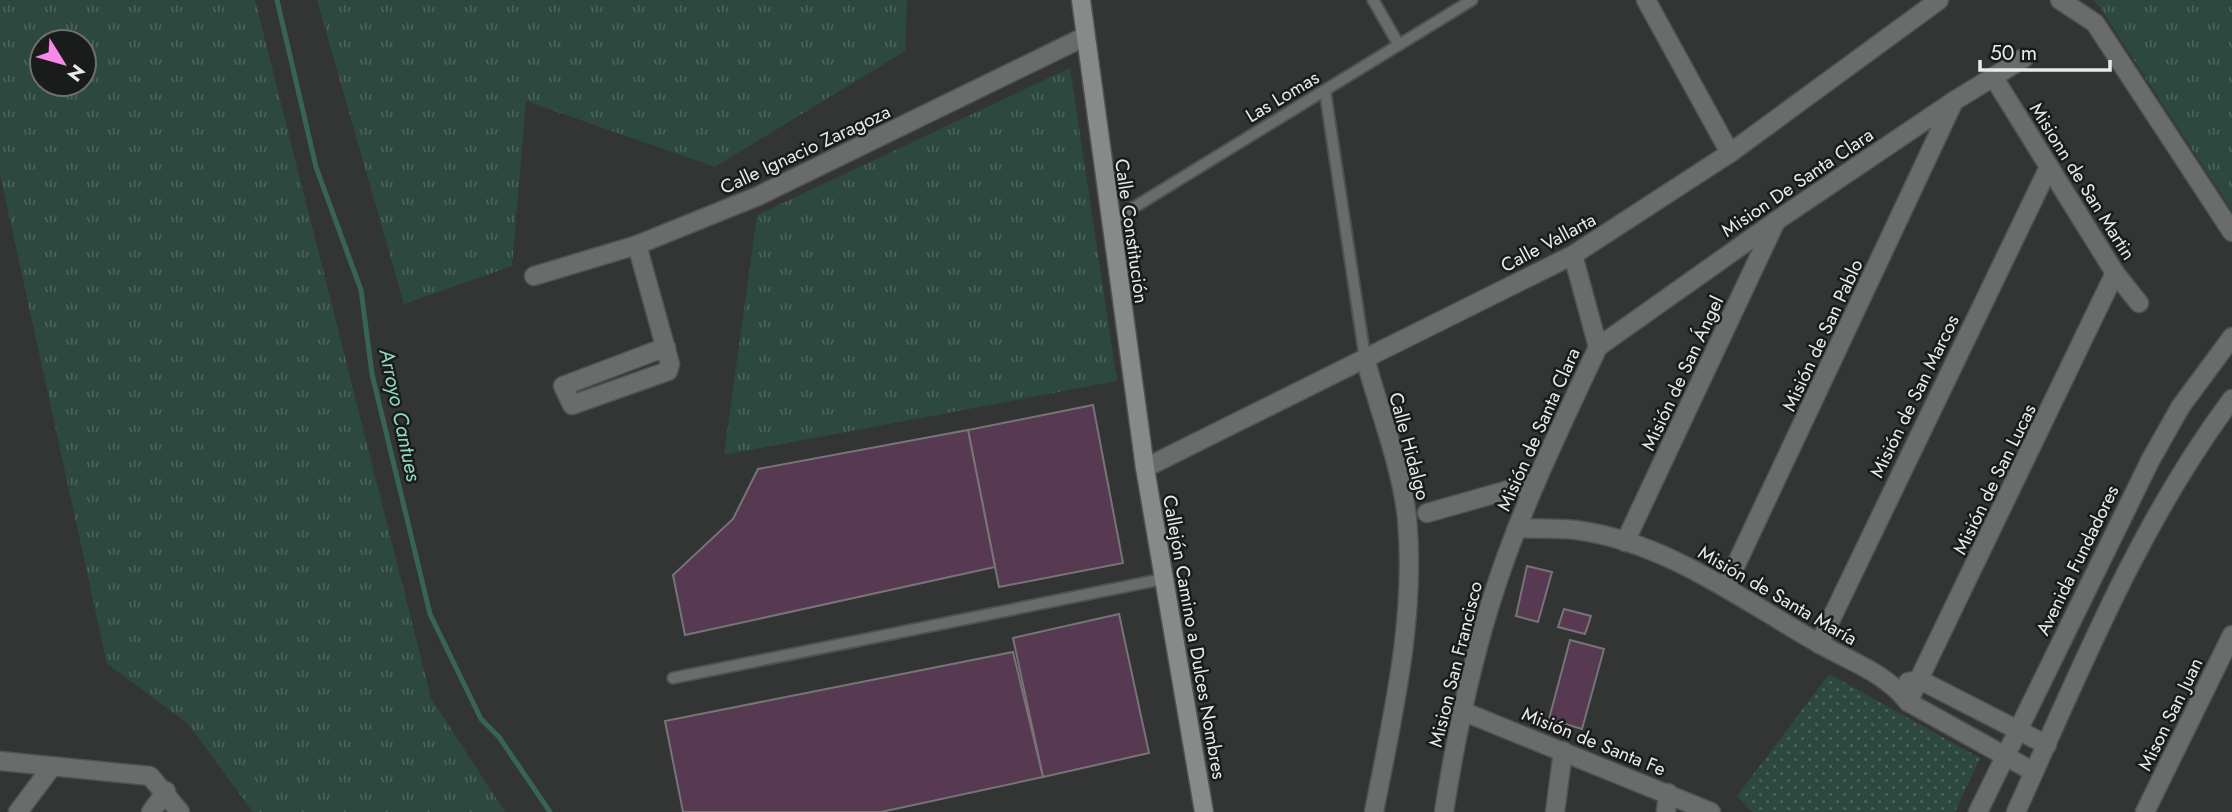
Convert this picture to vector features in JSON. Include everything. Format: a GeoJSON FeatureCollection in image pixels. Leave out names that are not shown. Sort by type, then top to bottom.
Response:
{"type":"FeatureCollection","features":[{"type":"Feature","properties":{"kind":"main road","name":"Calle Constitución"},"geometry":{"type":"LineString","coordinates":[[1081,0],[1144,468]]}},
{"type":"Feature","properties":{"kind":"main road","name":"Callejón Camino a Dulces Nombres"},"geometry":{"type":"LineString","coordinates":[[1144,468],[1204,812]]}},
{"type":"Feature","properties":{"kind":"street"},"geometry":{"type":"LineString","coordinates":[[1646,0],[1730,153]]}},
{"type":"Feature","properties":{"kind":"street","name":"Calle Vallarta"},"geometry":{"type":"LineString","coordinates":[[1144,468],[1573,256],[1651,208],[1730,153],[1939,0]]}},
{"type":"Feature","properties":{"kind":"street"},"geometry":{"type":"LineString","coordinates":[[2060,0],[2095,23],[2232,232]]}},
{"type":"Feature","properties":{"kind":"street","name":"Calle Ignacio Zaragoza"},"geometry":{"type":"LineString","coordinates":[[534,275],[637,245],[758,196],[1084,37]]}},
{"type":"Feature","properties":{"kind":"street","name":"Mision De Santa Clara"},"geometry":{"type":"LineString","coordinates":[[1598,346],[1776,221],[1954,101],[2024,58]]}},
{"type":"Feature","properties":{"kind":"street","name":"Misionn de San Martin"},"geometry":{"type":"LineString","coordinates":[[1994,78],[2115,273],[2139,303]]}},
{"type":"Feature","properties":{"kind":"street","name":"Misión de San Pablo"},"geometry":{"type":"LineString","coordinates":[[1726,586],[1954,101]]}},
{"type":"Feature","properties":{"kind":"street","name":"Misión de San Marcos"},"geometry":{"type":"LineString","coordinates":[[1819,644],[2049,167]]}},
{"type":"Feature","properties":{"kind":"street","name":"Misión de San Ángel"},"geometry":{"type":"LineString","coordinates":[[1625,542],[1776,221]]}},
{"type":"Feature","properties":{"kind":"street"},"geometry":{"type":"LineString","coordinates":[[637,245],[666,348],[670,364],[662,376],[572,405],[563,386],[666,348]]}},
{"type":"Feature","properties":{"kind":"street"},"geometry":{"type":"LineString","coordinates":[[1573,256],[1598,346]]}},
{"type":"Feature","properties":{"kind":"street","name":"Misión de San Lucas"},"geometry":{"type":"LineString","coordinates":[[1908,702],[2115,273]]}},
{"type":"Feature","properties":{"kind":"street","name":"Avenida Fundadores"},"geometry":{"type":"LineString","coordinates":[[1978,812],[2016,729],[2151,459],[2181,407],[2232,337]]}},
{"type":"Feature","properties":{"kind":"street","name":"Misión de Santa Clara"},"geometry":{"type":"LineString","coordinates":[[1517,528],[1598,346]]}},
{"type":"Feature","properties":{"kind":"street","name":"Calle Hidalgo"},"geometry":{"type":"LineString","coordinates":[[1365,358],[1406,516],[1410,601],[1403,660],[1374,812]]}},
{"type":"Feature","properties":{"kind":"street"},"geometry":{"type":"LineString","coordinates":[[2016,812],[2152,523],[2180,474],[2232,399]]}},
{"type":"Feature","properties":{"kind":"street"},"geometry":{"type":"LineString","coordinates":[[1427,513],[1536,482]]}},
{"type":"Feature","properties":{"kind":"street","name":"Misión de Santa María"},"geometry":{"type":"LineString","coordinates":[[1517,528],[1576,530],[1625,542],[1726,586],[1819,644],[1894,683]]}},
{"type":"Feature","properties":{"kind":"street","name":"Mision San Francisco"},"geometry":{"type":"LineString","coordinates":[[1444,812],[1462,711],[1482,632],[1517,528]]}},
{"type":"Feature","properties":{"kind":"street","name":"Mison San Juan"},"geometry":{"type":"LineString","coordinates":[[2144,812],[2232,635]]}},
{"type":"Feature","properties":{"kind":"street"},"geometry":{"type":"LineString","coordinates":[[2034,772],[1908,702],[1894,683],[1920,680],[2047,745]]}},
{"type":"Feature","properties":{"kind":"street","name":"Misión de Santa Fe"},"geometry":{"type":"LineString","coordinates":[[1462,711],[1711,812]]}},
{"type":"Feature","properties":{"kind":"street"},"geometry":{"type":"LineString","coordinates":[[1555,812],[1563,751]]}},
{"type":"Feature","properties":{"kind":"street"},"geometry":{"type":"LineString","coordinates":[[0,761],[150,776],[166,791],[180,812]]}},
{"type":"Feature","properties":{"kind":"street"},"geometry":{"type":"LineString","coordinates":[[18,812],[51,768]]}},
{"type":"Feature","properties":{"kind":"street"},"geometry":{"type":"LineString","coordinates":[[151,812],[166,791]]}},
{"type":"Feature","properties":{"kind":"street"},"geometry":{"type":"LineString","coordinates":[[1666,812],[1668,793]]}},
{"type":"Feature","properties":{"kind":"lane"},"geometry":{"type":"LineString","coordinates":[[1373,0],[1399,45]]}},
{"type":"Feature","properties":{"kind":"lane","name":"Las Lomas"},"geometry":{"type":"LineString","coordinates":[[1110,222],[1472,0]]}},
{"type":"Feature","properties":{"kind":"lane","name":"Calle Hidalgo"},"geometry":{"type":"LineString","coordinates":[[1325,91],[1365,358]]}},
{"type":"Feature","properties":{"kind":"lane"},"geometry":{"type":"LineString","coordinates":[[673,678],[1164,579]]}},
{"type":"Feature","properties":{"kind":"green space"},"geometry":{"type":"Polygon","coordinates":[[[0,0],[255,0],[431,698],[505,812],[253,812],[187,723],[107,664],[0,174],[0,0]]]}},
{"type":"Feature","properties":{"kind":"green space"},"geometry":{"type":"Polygon","coordinates":[[[317,0],[907,0],[905,51],[715,167],[526,101],[512,266],[404,304],[317,0]]]}},
{"type":"Feature","properties":{"kind":"green space"},"geometry":{"type":"Polygon","coordinates":[[[2092,0],[2232,0],[2232,211],[2098,5],[2092,0]]]}},
{"type":"Feature","properties":{"kind":"green space"},"geometry":{"type":"Polygon","coordinates":[[[1070,68],[1117,381],[724,455],[757,215],[1070,68]]]}},
{"type":"Feature","properties":{"kind":"green space"},"geometry":{"type":"Polygon","coordinates":[[[1829,674],[1980,758],[1955,812],[1752,812],[1737,796],[1829,674]]]}},
{"type":"Feature","properties":{"kind":"building"},"geometry":{"type":"Polygon","coordinates":[[[1093,405],[1123,563],[999,587],[968,430],[1093,405]]]}},
{"type":"Feature","properties":{"kind":"building"},"geometry":{"type":"Polygon","coordinates":[[[968,430],[995,567],[685,635],[673,575],[733,519],[758,469],[968,430]]]}},
{"type":"Feature","properties":{"kind":"building"},"geometry":{"type":"Polygon","coordinates":[[[1527,566],[1552,572],[1538,622],[1516,616],[1527,566]]]}},
{"type":"Feature","properties":{"kind":"building"},"geometry":{"type":"Polygon","coordinates":[[[1564,609],[1591,616],[1585,634],[1558,627],[1564,609]]]}},
{"type":"Feature","properties":{"kind":"building"},"geometry":{"type":"Polygon","coordinates":[[[1119,614],[1149,753],[1043,777],[1013,638],[1119,614]]]}},
{"type":"Feature","properties":{"kind":"building"},"geometry":{"type":"Polygon","coordinates":[[[1570,640],[1604,649],[1582,729],[1549,719],[1570,640]]]}},
{"type":"Feature","properties":{"kind":"building"},"geometry":{"type":"Polygon","coordinates":[[[1013,652],[1043,777],[881,812],[683,812],[665,721],[1013,652]]]}},
{"type":"Feature","properties":{"kind":"waterway","name":"Arroyo Cantues"},"geometry":{"type":"LineString","coordinates":[[277,0],[316,167],[361,290],[372,374],[430,614],[481,719],[499,737],[550,812]]}}]}
